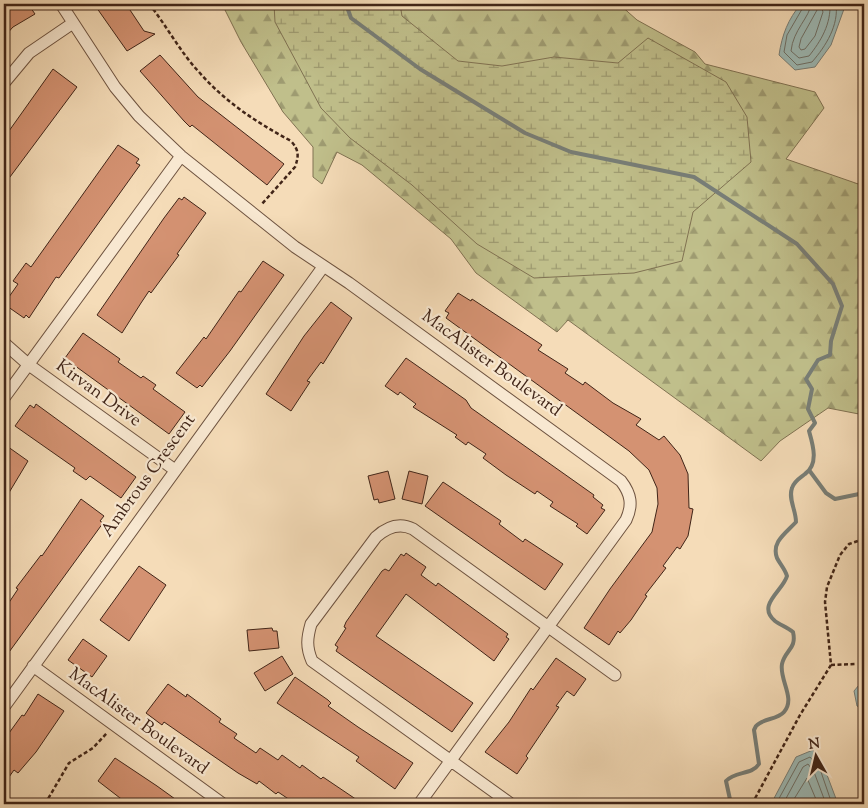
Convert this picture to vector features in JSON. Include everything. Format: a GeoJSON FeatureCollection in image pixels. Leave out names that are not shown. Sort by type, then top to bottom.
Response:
{"type":"FeatureCollection","features":[{"type":"Feature","properties":{"kind":"street","name":"MacAlister Boulevard"},"geometry":{"type":"LineString","coordinates":[[60,4],[116,87],[139,116],[181,156],[323,266],[613,475],[628,490],[631,500],[630,511],[626,520],[419,804]]}},
{"type":"Feature","properties":{"kind":"street"},"geometry":{"type":"LineString","coordinates":[[4,83],[29,53],[73,23]]}},
{"type":"Feature","properties":{"kind":"street"},"geometry":{"type":"LineString","coordinates":[[4,398],[181,156]]}},
{"type":"Feature","properties":{"kind":"street","name":"Ambrous Crescent"},"geometry":{"type":"LineString","coordinates":[[4,707],[323,266]]}},
{"type":"Feature","properties":{"kind":"street","name":"Kirvan Drive"},"geometry":{"type":"LineString","coordinates":[[4,343],[29,364],[174,470]]}},
{"type":"Feature","properties":{"kind":"street"},"geometry":{"type":"LineString","coordinates":[[511,804],[312,661],[307,650],[307,639],[311,624],[376,537],[383,530],[398,526],[413,530],[615,675]]}},
{"type":"Feature","properties":{"kind":"street","name":"MacAlister Boulevard"},"geometry":{"type":"LineString","coordinates":[[33,666],[223,804]]}},
{"type":"Feature","properties":{"kind":"path"},"geometry":{"type":"LineString","coordinates":[[149,4],[198,72],[220,94],[236,108],[291,141],[296,147],[298,159],[295,167],[276,186],[254,214]]}},
{"type":"Feature","properties":{"kind":"path"},"geometry":{"type":"LineString","coordinates":[[752,804],[800,715],[831,665],[825,602],[827,587],[840,555],[849,544],[864,539]]}},
{"type":"Feature","properties":{"kind":"path"},"geometry":{"type":"LineString","coordinates":[[831,665],[856,664]]}},
{"type":"Feature","properties":{"kind":"path"},"geometry":{"type":"LineString","coordinates":[[45,804],[69,763],[93,748],[113,725]]}},
{"type":"Feature","properties":{"kind":"green space"},"geometry":{"type":"Polygon","coordinates":[[[222,4],[619,4],[637,20],[695,52],[705,64],[815,92],[824,108],[786,159],[864,186],[864,415],[828,408],[780,441],[761,461],[568,320],[557,332],[476,273],[451,239],[362,165],[337,152],[322,184],[313,177],[313,147],[283,112],[241,42],[222,4]]]}},
{"type":"Feature","properties":{"kind":"green space"},"geometry":{"type":"Polygon","coordinates":[[[274,4],[400,4],[402,16],[458,61],[502,66],[554,57],[618,63],[648,38],[726,82],[747,117],[751,162],[693,212],[682,261],[634,273],[534,278],[477,244],[412,185],[350,138],[321,108],[275,22],[274,4]]]}},
{"type":"Feature","properties":{"kind":"water"},"geometry":{"type":"Polygon","coordinates":[[[801,4],[839,4],[844,9],[831,45],[815,67],[795,70],[779,55],[786,28],[792,15],[801,4]]]}},
{"type":"Feature","properties":{"kind":"water"},"geometry":{"type":"Polygon","coordinates":[[[864,679],[864,705],[861,708],[857,706],[854,691],[864,679]]]}},
{"type":"Feature","properties":{"kind":"water"},"geometry":{"type":"Polygon","coordinates":[[[813,750],[824,767],[838,804],[771,804],[796,757],[813,750]]]}},
{"type":"Feature","properties":{"kind":"building"},"geometry":{"type":"Polygon","coordinates":[[[4,4],[28,4],[35,14],[13,27],[4,37],[4,4]]]}},
{"type":"Feature","properties":{"kind":"building"},"geometry":{"type":"Polygon","coordinates":[[[94,4],[126,4],[144,31],[155,34],[127,51],[94,4]]]}},
{"type":"Feature","properties":{"kind":"building"},"geometry":{"type":"Polygon","coordinates":[[[160,55],[198,97],[284,164],[267,185],[192,125],[190,127],[140,71],[160,55]]]}},
{"type":"Feature","properties":{"kind":"building"},"geometry":{"type":"Polygon","coordinates":[[[53,69],[77,87],[4,185],[4,138],[53,69]]]}},
{"type":"Feature","properties":{"kind":"building"},"geometry":{"type":"Polygon","coordinates":[[[118,145],[139,159],[136,163],[140,165],[59,278],[56,277],[29,318],[26,315],[24,318],[4,304],[18,284],[13,281],[26,263],[31,267],[118,145]]]}},
{"type":"Feature","properties":{"kind":"building"},"geometry":{"type":"Polygon","coordinates":[[[184,197],[206,213],[177,254],[179,255],[151,293],[149,291],[122,333],[97,315],[164,218],[179,198],[182,200],[184,197]]]}},
{"type":"Feature","properties":{"kind":"building"},"geometry":{"type":"Polygon","coordinates":[[[263,261],[284,275],[230,351],[202,387],[200,385],[197,388],[176,373],[204,337],[206,339],[239,291],[241,292],[263,261]]]}},
{"type":"Feature","properties":{"kind":"building"},"geometry":{"type":"Polygon","coordinates":[[[458,293],[471,301],[472,299],[542,345],[538,350],[568,369],[565,373],[583,385],[585,382],[613,403],[641,419],[636,425],[659,440],[664,436],[680,455],[688,474],[689,508],[693,509],[688,536],[680,549],[677,547],[663,566],[666,568],[645,595],[647,596],[631,620],[620,633],[618,631],[609,645],[584,628],[652,532],[658,504],[657,488],[649,470],[629,451],[446,318],[449,313],[445,311],[458,293]]]}},
{"type":"Feature","properties":{"kind":"building"},"geometry":{"type":"Polygon","coordinates":[[[331,302],[352,318],[323,364],[321,362],[307,381],[310,382],[291,411],[266,394],[304,336],[331,302]]]}},
{"type":"Feature","properties":{"kind":"building"},"geometry":{"type":"Polygon","coordinates":[[[83,333],[120,359],[118,362],[141,378],[143,376],[156,385],[153,389],[185,412],[169,434],[65,358],[83,333]]]}},
{"type":"Feature","properties":{"kind":"building"},"geometry":{"type":"Polygon","coordinates":[[[406,358],[466,400],[471,408],[594,495],[593,497],[603,505],[601,508],[605,510],[587,534],[576,526],[578,524],[550,506],[553,502],[537,491],[535,494],[506,475],[483,458],[486,454],[468,442],[466,445],[455,437],[457,435],[413,407],[416,404],[400,392],[398,395],[385,386],[406,358]]]}},
{"type":"Feature","properties":{"kind":"building"},"geometry":{"type":"Polygon","coordinates":[[[36,404],[136,477],[121,498],[90,476],[86,480],[73,471],[75,468],[15,426],[30,405],[34,408],[36,404]]]}},
{"type":"Feature","properties":{"kind":"building"},"geometry":{"type":"Polygon","coordinates":[[[4,444],[28,461],[4,501],[4,444]]]}},
{"type":"Feature","properties":{"kind":"building"},"geometry":{"type":"Polygon","coordinates":[[[388,471],[395,499],[379,503],[378,499],[374,500],[368,476],[388,471]]]}},
{"type":"Feature","properties":{"kind":"building"},"geometry":{"type":"Polygon","coordinates":[[[409,471],[428,476],[422,504],[402,499],[409,471]]]}},
{"type":"Feature","properties":{"kind":"building"},"geometry":{"type":"Polygon","coordinates":[[[443,482],[501,521],[499,524],[523,542],[525,539],[563,564],[545,590],[425,506],[443,482]]]}},
{"type":"Feature","properties":{"kind":"building"},"geometry":{"type":"Polygon","coordinates":[[[81,499],[104,516],[100,521],[103,523],[4,659],[4,610],[18,589],[16,588],[42,556],[81,499]]]}},
{"type":"Feature","properties":{"kind":"building"},"geometry":{"type":"Polygon","coordinates":[[[406,553],[426,567],[421,575],[436,586],[438,583],[508,634],[506,637],[509,639],[494,661],[406,594],[376,636],[473,703],[452,732],[336,651],[338,647],[335,645],[346,628],[344,627],[346,622],[382,571],[385,569],[389,571],[401,554],[404,556],[406,553]]]}},
{"type":"Feature","properties":{"kind":"building"},"geometry":{"type":"Polygon","coordinates":[[[139,566],[166,585],[129,641],[100,620],[139,566]]]}},
{"type":"Feature","properties":{"kind":"building"},"geometry":{"type":"Polygon","coordinates":[[[272,628],[273,631],[277,631],[279,648],[249,651],[247,630],[272,628]]]}},
{"type":"Feature","properties":{"kind":"building"},"geometry":{"type":"Polygon","coordinates":[[[83,639],[107,656],[92,677],[68,660],[83,639]]]}},
{"type":"Feature","properties":{"kind":"building"},"geometry":{"type":"Polygon","coordinates":[[[282,656],[293,674],[265,691],[254,673],[282,656]]]}},
{"type":"Feature","properties":{"kind":"building"},"geometry":{"type":"Polygon","coordinates":[[[556,658],[586,679],[574,696],[567,691],[556,706],[559,707],[526,756],[528,758],[517,774],[485,752],[509,722],[531,688],[533,690],[556,658]]]}},
{"type":"Feature","properties":{"kind":"building"},"geometry":{"type":"Polygon","coordinates":[[[295,677],[328,700],[331,703],[328,706],[413,763],[395,789],[356,761],[359,757],[277,703],[295,677]]]}},
{"type":"Feature","properties":{"kind":"building"},"geometry":{"type":"Polygon","coordinates":[[[168,684],[186,697],[187,694],[221,719],[219,722],[237,734],[234,738],[256,753],[260,748],[278,760],[282,755],[300,768],[302,765],[321,779],[323,777],[363,804],[296,804],[278,792],[276,794],[259,781],[257,784],[238,773],[164,722],[162,725],[146,713],[168,684]]]}},
{"type":"Feature","properties":{"kind":"building"},"geometry":{"type":"Polygon","coordinates":[[[38,694],[64,711],[36,752],[18,773],[14,770],[4,784],[4,740],[22,715],[24,716],[38,694]]]}},
{"type":"Feature","properties":{"kind":"building"},"geometry":{"type":"Polygon","coordinates":[[[115,758],[182,804],[129,804],[120,798],[98,781],[115,758]]]}},
{"type":"Feature","properties":{"kind":"waterway"},"geometry":{"type":"LineString","coordinates":[[346,4],[351,18],[420,69],[525,133],[571,152],[694,177],[797,244],[833,284],[842,306],[831,341],[830,355],[818,360],[806,379],[812,389],[808,409],[815,423],[809,431],[814,454],[813,460],[809,470],[792,488],[791,496],[796,522],[780,538],[776,547],[777,558],[787,576],[785,582],[772,598],[768,609],[775,621],[793,632],[792,646],[783,659],[782,664],[788,695],[787,707],[781,715],[759,723],[756,726],[754,730],[759,764],[752,770],[726,781],[731,804]]}},
{"type":"Feature","properties":{"kind":"waterway"},"geometry":{"type":"LineString","coordinates":[[809,470],[826,493],[835,499],[864,493]]}}]}
